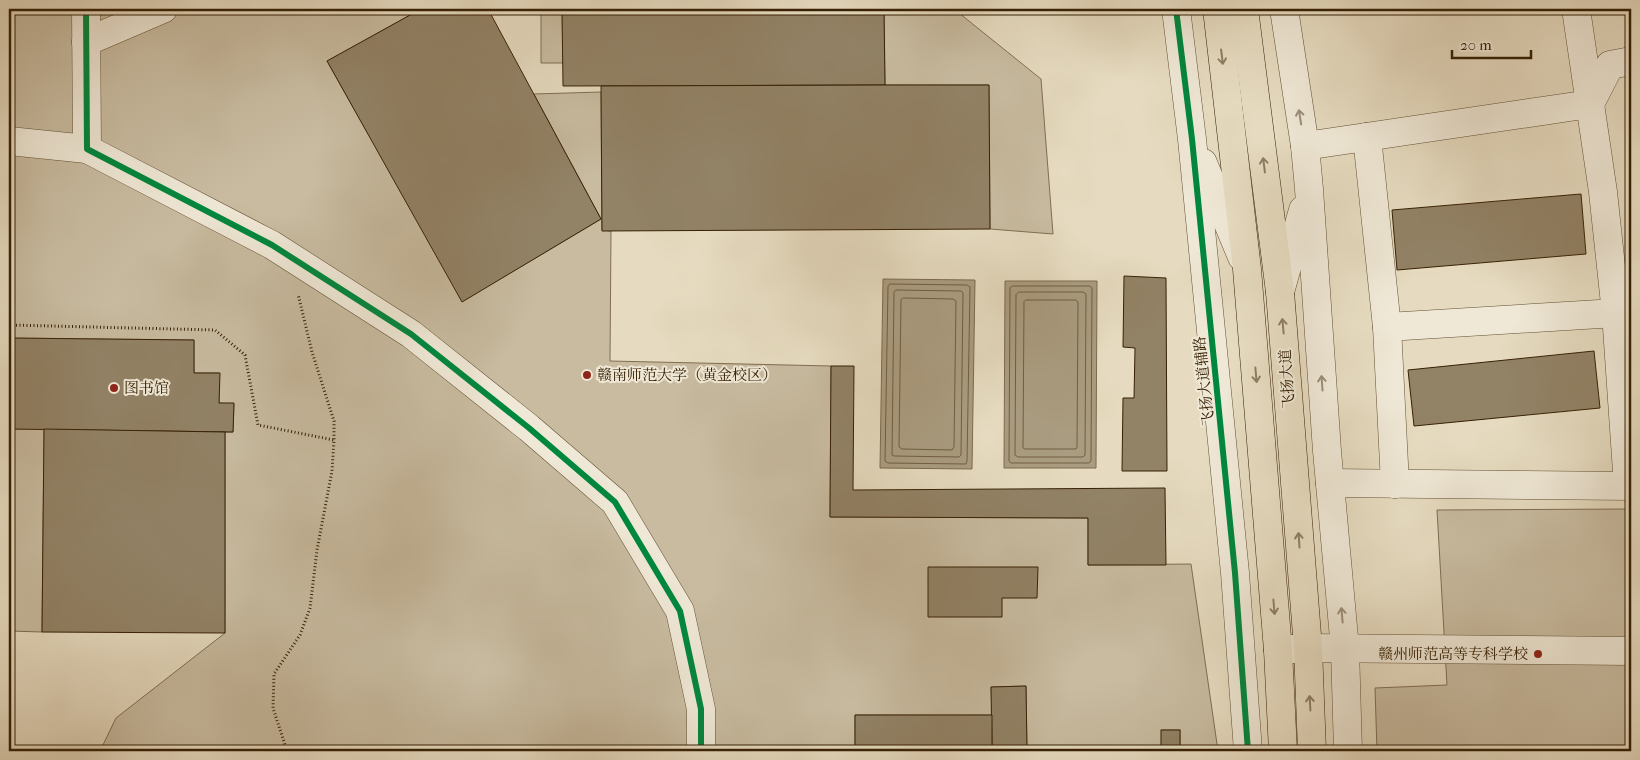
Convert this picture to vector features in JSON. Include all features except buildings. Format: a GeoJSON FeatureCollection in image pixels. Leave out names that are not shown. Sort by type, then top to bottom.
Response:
{"type":"FeatureCollection","features":[{"type":"Feature","properties":{"kind":"main road","name":"飞扬大道"},"geometry":{"type":"LineString","coordinates":[[1216,9],[1247,268],[1278,650],[1280,743]]}},
{"type":"Feature","properties":{"kind":"main road","name":"飞扬大道"},"geometry":{"type":"LineString","coordinates":[[1244,9],[1280,292],[1308,648],[1312,751]]}},
{"type":"Feature","properties":{"kind":"street"},"geometry":{"type":"LineString","coordinates":[[86,9],[87,150]]}},
{"type":"Feature","properties":{"kind":"street"},"geometry":{"type":"LineString","coordinates":[[86,42],[163,9]]}},
{"type":"Feature","properties":{"kind":"street","name":"飞扬大道辅路"},"geometry":{"type":"LineString","coordinates":[[1176,9],[1192,139],[1235,573],[1248,751]]}},
{"type":"Feature","properties":{"kind":"street"},"geometry":{"type":"LineString","coordinates":[[1284,9],[1305,146],[1309,190],[1327,451],[1345,649],[1348,751]]}},
{"type":"Feature","properties":{"kind":"street"},"geometry":{"type":"LineString","coordinates":[[1330,483],[1630,486],[1625,378],[1603,192],[1576,9]]}},
{"type":"Feature","properties":{"kind":"street"},"geometry":{"type":"LineString","coordinates":[[1590,104],[1610,65],[1631,60]]}},
{"type":"Feature","properties":{"kind":"street"},"geometry":{"type":"LineString","coordinates":[[1305,146],[1590,104]]}},
{"type":"Feature","properties":{"kind":"street"},"geometry":{"type":"LineString","coordinates":[[1367,137],[1387,327],[1395,484]]}},
{"type":"Feature","properties":{"kind":"street"},"geometry":{"type":"LineString","coordinates":[[1192,139],[1247,268]]}},
{"type":"Feature","properties":{"kind":"street"},"geometry":{"type":"LineString","coordinates":[[9,141],[87,150],[272,245],[411,334],[529,428],[615,502],[680,611],[701,709],[701,751]]}},
{"type":"Feature","properties":{"kind":"street"},"geometry":{"type":"LineString","coordinates":[[1280,292],[1309,190]]}},
{"type":"Feature","properties":{"kind":"street"},"geometry":{"type":"LineString","coordinates":[[1387,327],[1616,313]]}},
{"type":"Feature","properties":{"kind":"street"},"geometry":{"type":"LineString","coordinates":[[1286,360],[1327,451]]}},
{"type":"Feature","properties":{"kind":"street"},"geometry":{"type":"LineString","coordinates":[[1278,650],[1308,648],[1631,651]]}},
{"type":"Feature","properties":{"kind":"path"},"geometry":{"type":"LineString","coordinates":[[287,751],[273,708],[274,674],[300,635],[310,608],[317,550],[332,472],[334,440],[334,422],[312,352],[298,294]]}},
{"type":"Feature","properties":{"kind":"path"},"geometry":{"type":"LineString","coordinates":[[9,325],[215,330],[245,355],[258,424],[334,440]]}},
{"type":"Feature","properties":{"kind":"shaded area"},"geometry":{"type":"Polygon","coordinates":[[[9,9],[421,9],[327,61],[463,301],[601,219],[534,94],[601,92],[602,230],[611,231],[610,361],[831,366],[830,517],[1088,518],[1088,565],[1191,564],[1218,751],[1180,751],[1180,730],[1162,730],[1161,751],[1027,751],[1026,686],[991,687],[992,715],[855,715],[855,750],[100,751],[116,718],[225,633],[225,432],[233,432],[234,404],[219,403],[219,373],[194,373],[194,340],[9,338],[9,9]]]}},
{"type":"Feature","properties":{"kind":"shaded area"},"geometry":{"type":"Polygon","coordinates":[[[541,9],[562,9],[563,63],[541,63],[541,9]]]}},
{"type":"Feature","properties":{"kind":"shaded area"},"geometry":{"type":"Polygon","coordinates":[[[884,9],[954,9],[1041,79],[1053,234],[990,229],[989,85],[885,85],[884,9]]]}},
{"type":"Feature","properties":{"kind":"shaded area"},"geometry":{"type":"Polygon","coordinates":[[[9,429],[44,429],[42,632],[9,631],[9,429]]]}},
{"type":"Feature","properties":{"kind":"shaded area","name":"赣州师范高等专科学校"},"geometry":{"type":"Polygon","coordinates":[[[1631,509],[1631,751],[1377,751],[1375,688],[1447,685],[1437,510],[1631,509]]]}},
{"type":"Feature","properties":{"kind":"water"},"geometry":{"type":"Polygon","coordinates":[[[883,279],[975,280],[972,469],[880,468],[883,279]]]}},
{"type":"Feature","properties":{"kind":"water"},"geometry":{"type":"Polygon","coordinates":[[[1005,281],[1097,281],[1096,468],[1004,468],[1005,281]]]}},
{"type":"Feature","properties":{"kind":"cycle path"},"geometry":{"type":"LineString","coordinates":[[86,9],[87,149],[272,245],[411,334],[529,428],[615,502],[680,611],[701,709],[701,751]]}},
{"type":"Feature","properties":{"kind":"cycle path"},"geometry":{"type":"LineString","coordinates":[[1176,9],[1192,139],[1235,573],[1248,751]]}},
{"type":"Feature","properties":{"kind":"place","name":"赣南师范大学（黄金校区）"},"geometry":{"type":"Point","coordinates":[587,375]}},
{"type":"Feature","properties":{"kind":"place","name":"图书馆"},"geometry":{"type":"Point","coordinates":[114,388]}},
{"type":"Feature","properties":{"kind":"place","name":"赣州师范高等专科学校"},"geometry":{"type":"Point","coordinates":[1538,654]}}]}
